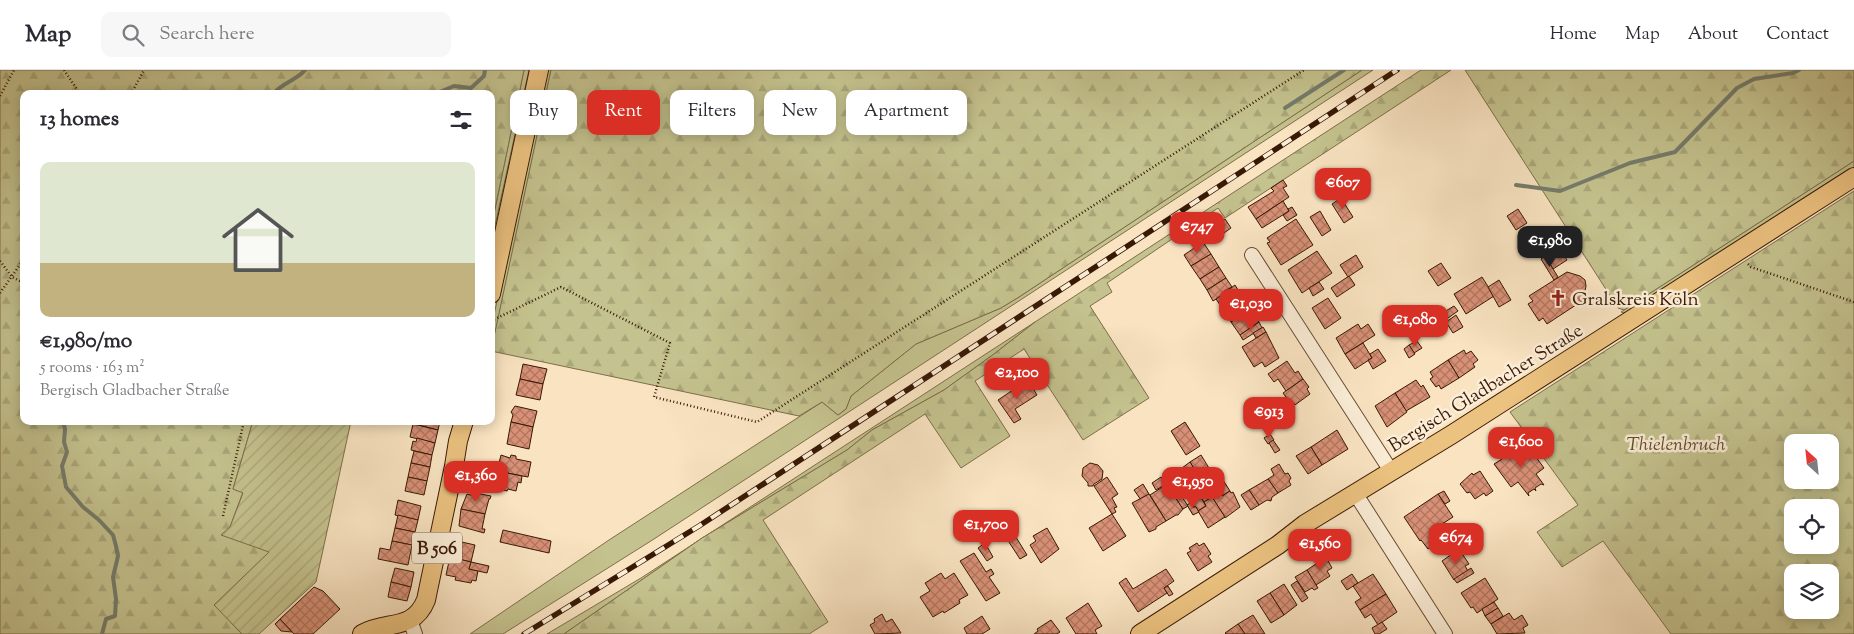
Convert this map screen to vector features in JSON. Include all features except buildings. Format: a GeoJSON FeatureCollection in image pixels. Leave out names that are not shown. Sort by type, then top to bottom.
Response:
{"type":"FeatureCollection","features":[{"type":"Feature","properties":{"kind":"main road"},"geometry":{"type":"LineString","coordinates":[[495,275],[539,70]]}},
{"type":"Feature","properties":{"kind":"main road","name":"Bergisch Gladbacher Straße"},"geometry":{"type":"LineString","coordinates":[[1140,634],[1278,545],[1305,524],[1451,435],[1854,177]]}},
{"type":"Feature","properties":{"kind":"main road","name":"B 506"},"geometry":{"type":"LineString","coordinates":[[362,634],[376,628],[401,624],[412,627],[426,600],[463,425]]}},
{"type":"Feature","properties":{"kind":"street"},"geometry":{"type":"LineString","coordinates":[[1252,256],[1391,471]]}},
{"type":"Feature","properties":{"kind":"street"},"geometry":{"type":"LineString","coordinates":[[1355,493],[1445,634]]}},
{"type":"Feature","properties":{"kind":"path"},"geometry":{"type":"LineString","coordinates":[[0,96],[14,70]]}},
{"type":"Feature","properties":{"kind":"path"},"geometry":{"type":"LineString","coordinates":[[64,70],[77,90]]}},
{"type":"Feature","properties":{"kind":"path"},"geometry":{"type":"LineString","coordinates":[[133,90],[144,70]]}},
{"type":"Feature","properties":{"kind":"path"},"geometry":{"type":"LineString","coordinates":[[495,319],[561,287],[670,344],[654,398],[757,422],[1304,70]]}},
{"type":"Feature","properties":{"kind":"path"},"geometry":{"type":"LineString","coordinates":[[1738,251],[1751,267],[1854,302]]}},
{"type":"Feature","properties":{"kind":"path"},"geometry":{"type":"LineString","coordinates":[[0,261],[12,277],[20,282]]}},
{"type":"Feature","properties":{"kind":"path"},"geometry":{"type":"LineString","coordinates":[[0,293],[20,266]]}},
{"type":"Feature","properties":{"kind":"path"},"geometry":{"type":"LineString","coordinates":[[223,516],[243,425]]}},
{"type":"Feature","properties":{"kind":"green space"},"geometry":{"type":"Polygon","coordinates":[[[0,70],[524,70],[520,90],[510,90],[510,135],[495,209],[495,90],[20,90],[20,425],[252,425],[233,489],[243,492],[230,527],[270,552],[215,605],[242,634],[0,634],[0,70]]]}},
{"type":"Feature","properties":{"kind":"green space"},"geometry":{"type":"Polygon","coordinates":[[[524,70],[529,70],[525,90],[520,90],[524,70]]]}},
{"type":"Feature","properties":{"kind":"green space"},"geometry":{"type":"Polygon","coordinates":[[[546,70],[551,70],[547,90],[542,90],[546,70]]]}},
{"type":"Feature","properties":{"kind":"green space"},"geometry":{"type":"Polygon","coordinates":[[[551,70],[1362,70],[1019,297],[1001,308],[916,344],[851,396],[846,409],[838,415],[822,402],[799,416],[495,352],[495,332],[537,135],[577,135],[577,90],[547,90],[551,70]]]}},
{"type":"Feature","properties":{"kind":"green space"},"geometry":{"type":"Polygon","coordinates":[[[1362,70],[1373,70],[654,539],[503,634],[470,634],[609,540],[822,402],[838,415],[846,409],[851,396],[916,344],[1001,308],[1019,297],[1362,70]]]}},
{"type":"Feature","properties":{"kind":"green space"},"geometry":{"type":"Polygon","coordinates":[[[1421,70],[1451,70],[1225,218],[1218,208],[1107,283],[1112,292],[1090,306],[1149,398],[1083,440],[1024,349],[975,381],[1010,436],[961,468],[925,414],[763,520],[828,622],[809,634],[564,634],[702,538],[847,450],[872,430],[944,390],[1035,322],[1421,70]]]}},
{"type":"Feature","properties":{"kind":"green space"},"geometry":{"type":"Polygon","coordinates":[[[1465,70],[1854,70],[1854,161],[1624,310],[1618,308],[1465,70]]]}},
{"type":"Feature","properties":{"kind":"green space"},"geometry":{"type":"Polygon","coordinates":[[[510,135],[515,135],[495,226],[495,209],[510,135]]]}},
{"type":"Feature","properties":{"kind":"green space"},"geometry":{"type":"Polygon","coordinates":[[[532,135],[537,135],[496,330],[495,310],[532,135]]]}},
{"type":"Feature","properties":{"kind":"green space"},"geometry":{"type":"Polygon","coordinates":[[[1854,161],[1854,169],[1628,314],[1621,312],[1854,161]]]}},
{"type":"Feature","properties":{"kind":"green space","name":"Thielenbruch"},"geometry":{"type":"Polygon","coordinates":[[[1854,191],[1854,634],[1671,634],[1603,541],[1562,567],[1537,532],[1578,505],[1510,412],[1854,191]]]}},
{"type":"Feature","properties":{"kind":"green space"},"geometry":{"type":"Polygon","coordinates":[[[1035,322],[944,390],[872,430],[847,450],[711,533],[1035,322]]]}},
{"type":"Feature","properties":{"kind":"green space"},"geometry":{"type":"Polygon","coordinates":[[[252,425],[350,425],[316,582],[259,634],[242,634],[214,605],[269,552],[221,535],[230,527],[243,493],[233,489],[252,425]]]}},
{"type":"Feature","properties":{"kind":"green space"},"geometry":{"type":"Polygon","coordinates":[[[694,544],[564,634],[547,634],[641,578],[694,544]]]}},
{"type":"Feature","properties":{"kind":"waterway"},"geometry":{"type":"LineString","coordinates":[[278,90],[305,70]]}},
{"type":"Feature","properties":{"kind":"waterway"},"geometry":{"type":"LineString","coordinates":[[444,90],[454,86],[471,88],[484,76],[485,70]]}},
{"type":"Feature","properties":{"kind":"waterway"},"geometry":{"type":"LineString","coordinates":[[1285,108],[1344,70]]}},
{"type":"Feature","properties":{"kind":"waterway"},"geometry":{"type":"LineString","coordinates":[[1516,185],[1560,191],[1630,163],[1675,152],[1737,88],[1754,79],[1793,73],[1799,70]]}},
{"type":"Feature","properties":{"kind":"waterway"},"geometry":{"type":"LineString","coordinates":[[64,425],[64,442],[67,452],[62,466],[66,487],[83,507],[113,535],[118,556],[113,577],[116,599],[115,616],[106,619],[102,634]]}},
{"type":"Feature","properties":{"kind":"railway"},"geometry":{"type":"LineString","coordinates":[[524,634],[699,526],[1397,70]]}},
{"type":"Feature","properties":{"kind":"place","name":"Gralskreis Köln"},"geometry":{"type":"Point","coordinates":[1558,298]}}]}
